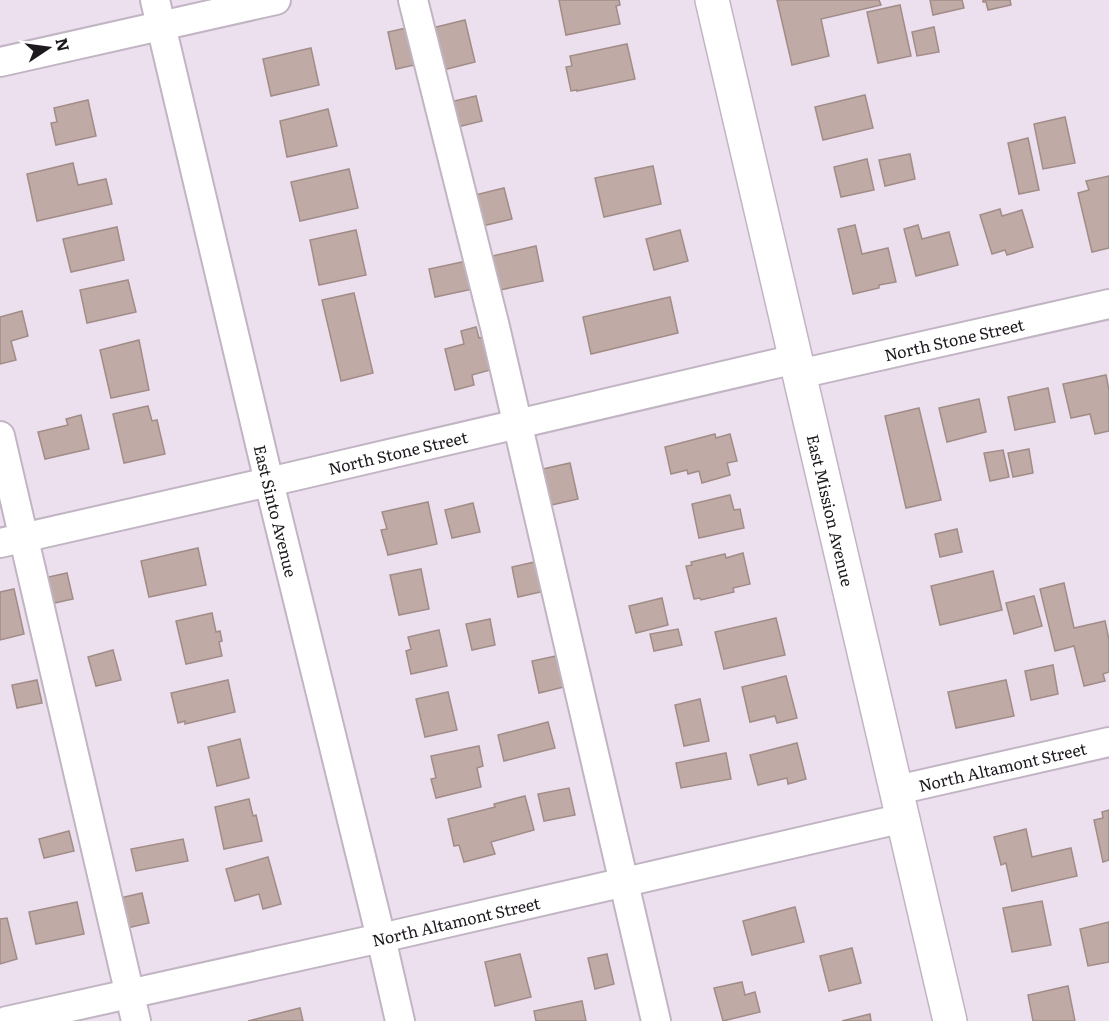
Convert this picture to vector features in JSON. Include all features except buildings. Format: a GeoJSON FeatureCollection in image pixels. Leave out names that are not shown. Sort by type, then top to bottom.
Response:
{"type":"FeatureCollection","features":[{"type":"Feature","properties":{"kind":"main road","name":"East Mission Avenue"},"geometry":{"type":"LineString","coordinates":[[712,0],[950,1021]]}},
{"type":"Feature","properties":{"kind":"street"},"geometry":{"type":"LineString","coordinates":[[0,62],[158,13],[276,0]]}},
{"type":"Feature","properties":{"kind":"street"},"geometry":{"type":"LineString","coordinates":[[413,0],[495,327],[656,1021]]}},
{"type":"Feature","properties":{"kind":"street","name":"East Sinto Avenue"},"geometry":{"type":"LineString","coordinates":[[158,13],[400,1021]]}},
{"type":"Feature","properties":{"kind":"street","name":"North Stone Street"},"geometry":{"type":"LineString","coordinates":[[12,541],[517,424],[1109,304]]}},
{"type":"Feature","properties":{"kind":"street"},"geometry":{"type":"LineString","coordinates":[[0,436],[12,541],[132,1008]]}},
{"type":"Feature","properties":{"kind":"street","name":"North Altamont Street"},"geometry":{"type":"LineString","coordinates":[[7,1021],[132,1008],[381,938],[623,883],[1109,742]]}}]}
